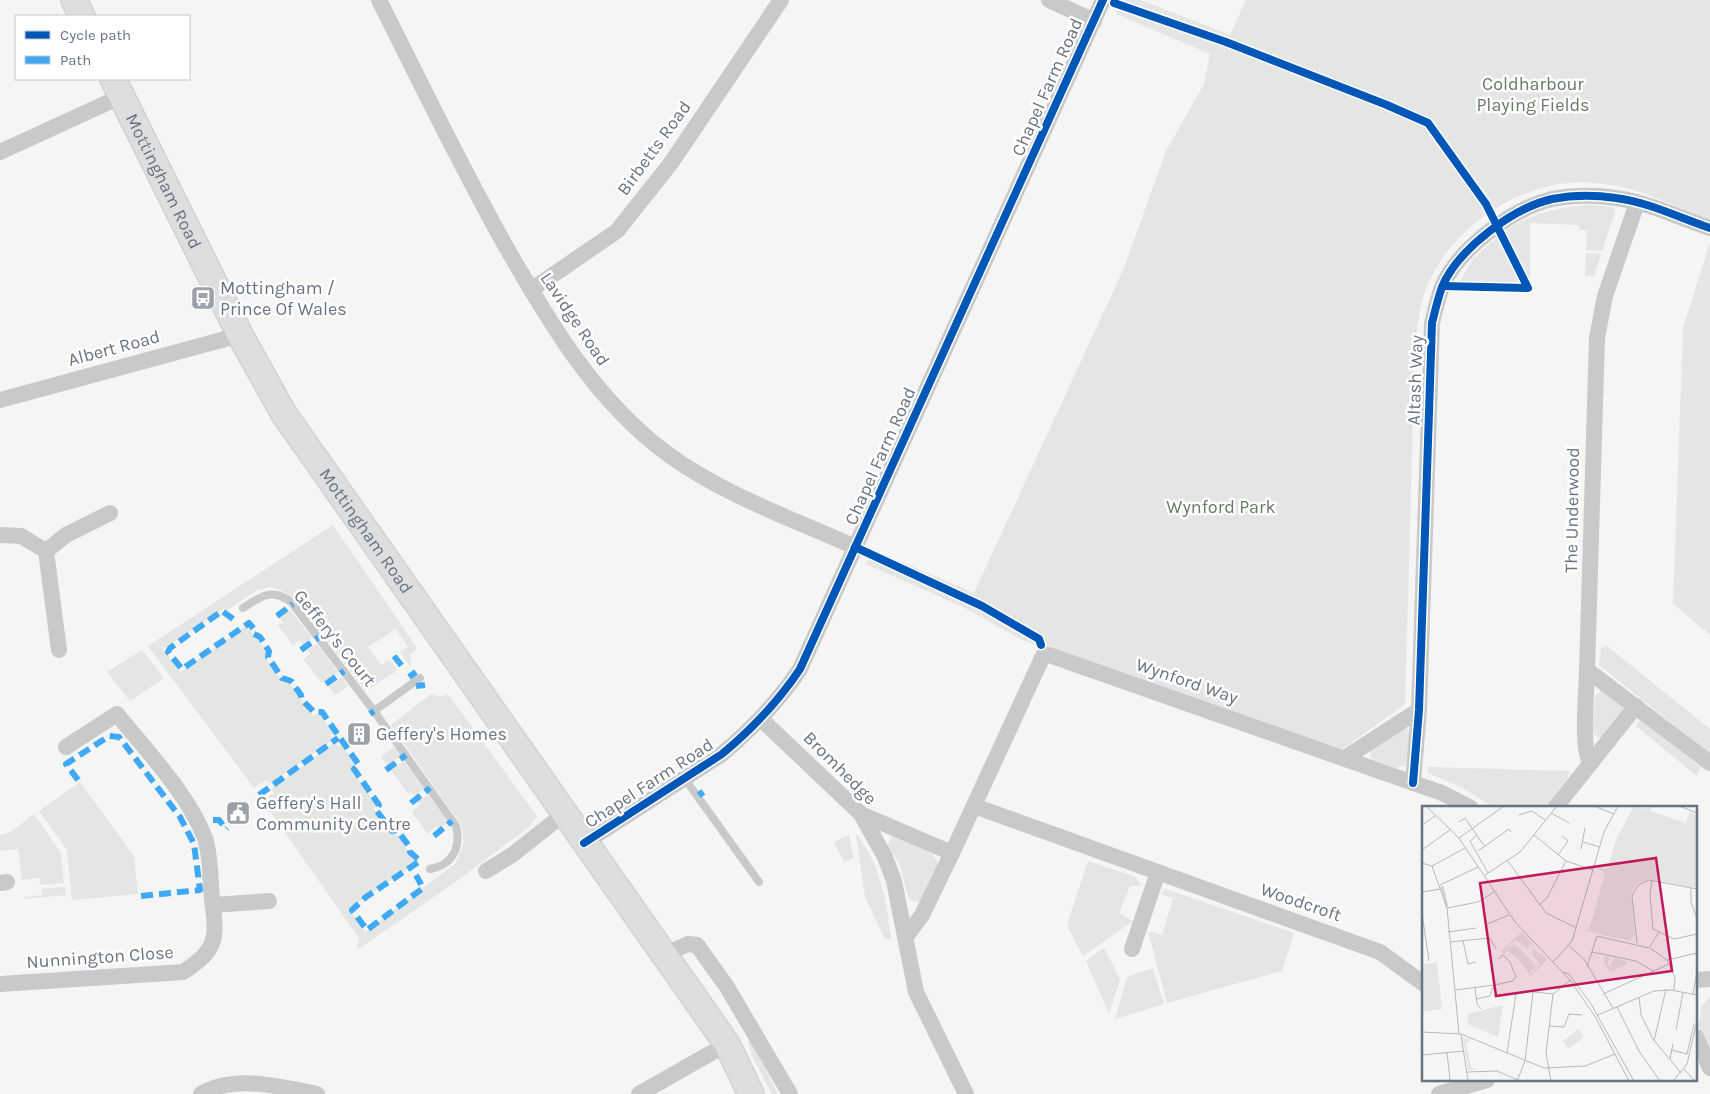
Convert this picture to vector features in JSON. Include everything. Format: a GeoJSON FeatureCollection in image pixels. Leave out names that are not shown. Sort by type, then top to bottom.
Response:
{"type":"FeatureCollection","features":[{"type":"Feature","properties":{"kind":"main road"},"geometry":{"type":"LineString","coordinates":[[74,0],[82,15]]}},
{"type":"Feature","properties":{"kind":"main road","name":"Mottingham Road"},"geometry":{"type":"LineString","coordinates":[[118,88],[240,335],[284,414],[726,1044],[751,1094]]}},
{"type":"Feature","properties":{"kind":"street","name":"Lavidge Road"},"geometry":{"type":"LineString","coordinates":[[379,0],[473,188],[530,290],[588,375],[625,419],[668,454],[706,479],[855,547]]}},
{"type":"Feature","properties":{"kind":"street","name":"Birbetts Road"},"geometry":{"type":"LineString","coordinates":[[530,290],[617,231],[671,162],[781,0]]}},
{"type":"Feature","properties":{"kind":"street"},"geometry":{"type":"LineString","coordinates":[[1049,0],[1094,21]]}},
{"type":"Feature","properties":{"kind":"street","name":"Chapel Farm Road"},"geometry":{"type":"LineString","coordinates":[[584,843],[722,754],[761,719],[784,694],[800,669],[1103,0]]}},
{"type":"Feature","properties":{"kind":"street"},"geometry":{"type":"LineString","coordinates":[[0,152],[118,88]]}},
{"type":"Feature","properties":{"kind":"street","name":"Altash Way"},"geometry":{"type":"LineString","coordinates":[[1414,783],[1419,710],[1432,323],[1443,286],[1462,257],[1479,240],[1530,206],[1570,196],[1617,198],[1710,228]]}},
{"type":"Feature","properties":{"kind":"street","name":"The Underwood"},"geometry":{"type":"LineString","coordinates":[[1587,670],[1600,316],[1637,203]]}},
{"type":"Feature","properties":{"kind":"street","name":"Albert Road"},"geometry":{"type":"LineString","coordinates":[[0,400],[240,335]]}},
{"type":"Feature","properties":{"kind":"street"},"geometry":{"type":"LineString","coordinates":[[46,551],[66,535],[110,513]]}},
{"type":"Feature","properties":{"kind":"street"},"geometry":{"type":"LineString","coordinates":[[0,535],[21,536],[46,551]]}},
{"type":"Feature","properties":{"kind":"street"},"geometry":{"type":"LineString","coordinates":[[46,551],[59,650]]}},
{"type":"Feature","properties":{"kind":"street","name":"Wynford Way"},"geometry":{"type":"LineString","coordinates":[[974,806],[1043,656],[1049,654],[1442,793],[1467,806]]}},
{"type":"Feature","properties":{"kind":"street"},"geometry":{"type":"LineString","coordinates":[[1587,670],[1710,763]]}},
{"type":"Feature","properties":{"kind":"street"},"geometry":{"type":"LineString","coordinates":[[1587,670],[1585,742],[1588,760],[1591,763]]}},
{"type":"Feature","properties":{"kind":"street"},"geometry":{"type":"LineString","coordinates":[[1557,806],[1636,706]]}},
{"type":"Feature","properties":{"kind":"street"},"geometry":{"type":"LineString","coordinates":[[1345,758],[1419,710]]}},
{"type":"Feature","properties":{"kind":"street","name":"Nunnington Close"},"geometry":{"type":"LineString","coordinates":[[0,984],[183,972],[204,959],[210,952],[214,928],[213,905],[205,839],[176,789],[117,714],[66,747]]}},
{"type":"Feature","properties":{"kind":"street","name":"Bromhedge"},"geometry":{"type":"LineString","coordinates":[[761,719],[861,814],[891,872],[916,992],[966,1094]]}},
{"type":"Feature","properties":{"kind":"street"},"geometry":{"type":"LineString","coordinates":[[905,938],[922,915],[974,806]]}},
{"type":"Feature","properties":{"kind":"street","name":"Woodcroft"},"geometry":{"type":"LineString","coordinates":[[974,806],[1380,952],[1422,983]]}},
{"type":"Feature","properties":{"kind":"street"},"geometry":{"type":"LineString","coordinates":[[486,872],[512,855],[564,814]]}},
{"type":"Feature","properties":{"kind":"street"},"geometry":{"type":"LineString","coordinates":[[861,814],[952,853]]}},
{"type":"Feature","properties":{"kind":"street"},"geometry":{"type":"LineString","coordinates":[[1132,949],[1158,872]]}},
{"type":"Feature","properties":{"kind":"street"},"geometry":{"type":"LineString","coordinates":[[213,905],[269,901]]}},
{"type":"Feature","properties":{"kind":"street"},"geometry":{"type":"LineString","coordinates":[[663,955],[688,944],[697,945],[726,987],[790,1094]]}},
{"type":"Feature","properties":{"kind":"street"},"geometry":{"type":"LineString","coordinates":[[1698,1041],[1710,1068]]}},
{"type":"Feature","properties":{"kind":"street"},"geometry":{"type":"LineString","coordinates":[[639,1094],[726,1044]]}},
{"type":"Feature","properties":{"kind":"street"},"geometry":{"type":"LineString","coordinates":[[1439,1094],[1480,1082]]}},
{"type":"Feature","properties":{"kind":"street"},"geometry":{"type":"LineString","coordinates":[[201,1094],[229,1084],[262,1085],[317,1094]]}},
{"type":"Feature","properties":{"kind":"lane","name":"Geffery's Court"},"geometry":{"type":"LineString","coordinates":[[243,608],[270,593],[287,598],[314,629],[374,711],[456,826],[458,842],[454,854],[447,862],[430,869]]}},
{"type":"Feature","properties":{"kind":"lane","name":"Geffery's Court"},"geometry":{"type":"LineString","coordinates":[[374,711],[420,678]]}},
{"type":"Feature","properties":{"kind":"lane"},"geometry":{"type":"LineString","coordinates":[[685,779],[759,882]]}},
{"type":"Feature","properties":{"kind":"shaded area"},"geometry":{"type":"Polygon","coordinates":[[[1710,242],[1710,635],[1673,604],[1683,328],[1710,242]]]}},
{"type":"Feature","properties":{"kind":"green space","name":"Wynford Park"},"geometry":{"type":"Polygon","coordinates":[[[1122,0],[1141,0],[1230,35],[1246,0],[1710,0],[1710,220],[1627,188],[1580,182],[1547,187],[1526,193],[1506,202],[1470,227],[1441,260],[1430,279],[1418,320],[1415,346],[1405,704],[1343,749],[1020,639],[965,608],[866,564],[872,549],[974,593],[1124,268],[1166,151],[1204,84],[1210,54],[1116,14],[1122,0]]]}},
{"type":"Feature","properties":{"kind":"green space"},"geometry":{"type":"Polygon","coordinates":[[[1587,205],[1613,207],[1615,213],[1602,251],[1586,250],[1587,230],[1579,230],[1579,225],[1530,223],[1530,282],[1505,231],[1524,220],[1544,212],[1587,205]]]}},
{"type":"Feature","properties":{"kind":"green space"},"geometry":{"type":"Polygon","coordinates":[[[1499,235],[1525,286],[1459,283],[1473,259],[1499,235]]]}},
{"type":"Feature","properties":{"kind":"green space"},"geometry":{"type":"Polygon","coordinates":[[[1586,253],[1601,254],[1594,277],[1585,276],[1586,253]]]}},
{"type":"Feature","properties":{"kind":"green space"},"geometry":{"type":"Polygon","coordinates":[[[333,525],[417,648],[410,655],[411,668],[400,652],[408,647],[396,629],[368,647],[381,665],[389,660],[398,670],[366,691],[297,603],[280,590],[270,587],[257,590],[226,611],[224,608],[163,649],[180,672],[248,625],[253,635],[267,651],[265,657],[282,681],[289,682],[313,716],[319,713],[333,733],[331,735],[334,739],[269,784],[266,780],[254,788],[148,646],[333,525]]]}},
{"type":"Feature","properties":{"kind":"green space"},"geometry":{"type":"Polygon","coordinates":[[[290,610],[312,638],[303,645],[300,641],[298,643],[294,637],[296,644],[293,645],[278,625],[280,623],[284,625],[280,619],[290,610]]]}},
{"type":"Feature","properties":{"kind":"green space"},"geometry":{"type":"Polygon","coordinates":[[[317,644],[338,672],[322,683],[303,659],[310,654],[308,650],[317,644]]]}},
{"type":"Feature","properties":{"kind":"green space"},"geometry":{"type":"Polygon","coordinates":[[[1606,645],[1710,729],[1710,754],[1599,665],[1601,648],[1606,645]]]}},
{"type":"Feature","properties":{"kind":"green space"},"geometry":{"type":"Polygon","coordinates":[[[142,650],[164,678],[130,701],[107,672],[142,650]]]}},
{"type":"Feature","properties":{"kind":"green space"},"geometry":{"type":"Polygon","coordinates":[[[342,677],[348,686],[335,695],[329,687],[342,677]]]}},
{"type":"Feature","properties":{"kind":"green space"},"geometry":{"type":"Polygon","coordinates":[[[1601,690],[1623,706],[1623,709],[1603,736],[1599,738],[1592,732],[1595,697],[1601,690]]]}},
{"type":"Feature","properties":{"kind":"green space"},"geometry":{"type":"Polygon","coordinates":[[[431,694],[440,697],[448,694],[537,816],[529,827],[457,881],[357,950],[359,938],[262,800],[274,793],[271,789],[336,742],[338,746],[341,744],[356,765],[351,769],[377,806],[374,809],[396,836],[398,834],[409,854],[419,861],[349,909],[365,932],[456,863],[464,842],[461,825],[391,725],[431,694]]]}},
{"type":"Feature","properties":{"kind":"green space"},"geometry":{"type":"Polygon","coordinates":[[[1640,720],[1701,767],[1697,776],[1636,726],[1640,720]]]}},
{"type":"Feature","properties":{"kind":"green space"},"geometry":{"type":"Polygon","coordinates":[[[1405,726],[1410,739],[1405,766],[1396,768],[1371,759],[1370,749],[1405,726]]]}},
{"type":"Feature","properties":{"kind":"green space"},"geometry":{"type":"Polygon","coordinates":[[[394,747],[401,756],[387,765],[381,757],[394,747]]]}},
{"type":"Feature","properties":{"kind":"green space"},"geometry":{"type":"Polygon","coordinates":[[[404,761],[424,789],[414,796],[412,792],[408,794],[391,770],[404,761]]]}},
{"type":"Feature","properties":{"kind":"green space"},"geometry":{"type":"Polygon","coordinates":[[[1428,767],[1570,771],[1567,779],[1547,806],[1492,806],[1461,787],[1428,773],[1428,767]]]}},
{"type":"Feature","properties":{"kind":"green space"},"geometry":{"type":"Polygon","coordinates":[[[80,782],[134,856],[138,894],[72,900],[67,850],[39,811],[80,782]]]}},
{"type":"Feature","properties":{"kind":"green space"},"geometry":{"type":"Polygon","coordinates":[[[428,795],[448,822],[438,829],[436,826],[428,834],[412,812],[420,805],[418,801],[428,795]]]}},
{"type":"Feature","properties":{"kind":"green space"},"geometry":{"type":"Polygon","coordinates":[[[34,814],[61,853],[64,883],[40,885],[39,878],[22,880],[18,849],[0,851],[0,835],[9,833],[34,814]]]}},
{"type":"Feature","properties":{"kind":"green space"},"geometry":{"type":"Polygon","coordinates":[[[856,834],[877,871],[887,911],[891,939],[885,939],[865,897],[856,834]]]}},
{"type":"Feature","properties":{"kind":"green space"},"geometry":{"type":"Polygon","coordinates":[[[849,835],[854,858],[844,862],[834,842],[849,835]]]}},
{"type":"Feature","properties":{"kind":"green space"},"geometry":{"type":"Polygon","coordinates":[[[894,835],[933,855],[940,867],[920,902],[912,901],[908,897],[900,865],[888,845],[894,835]]]}},
{"type":"Feature","properties":{"kind":"green space"},"geometry":{"type":"Polygon","coordinates":[[[1088,861],[1136,877],[1141,886],[1130,886],[1119,913],[1133,921],[1083,956],[1068,928],[1068,922],[1088,861]]]}},
{"type":"Feature","properties":{"kind":"green space"},"geometry":{"type":"Polygon","coordinates":[[[65,887],[66,895],[25,899],[24,897],[42,895],[41,889],[65,887]]]}},
{"type":"Feature","properties":{"kind":"green space"},"geometry":{"type":"Polygon","coordinates":[[[1166,889],[1294,933],[1282,971],[1167,1003],[1148,931],[1162,935],[1173,898],[1160,894],[1166,889]]]}},
{"type":"Feature","properties":{"kind":"green space"},"geometry":{"type":"Polygon","coordinates":[[[1104,948],[1120,979],[1109,1014],[1086,961],[1104,948]]]}},
{"type":"Feature","properties":{"kind":"green space"},"geometry":{"type":"Polygon","coordinates":[[[1153,968],[1164,1004],[1115,1019],[1127,977],[1153,968]]]}},
{"type":"Feature","properties":{"kind":"green space"},"geometry":{"type":"Polygon","coordinates":[[[1710,997],[1710,1048],[1698,1026],[1701,1006],[1710,997]]]}},
{"type":"Feature","properties":{"kind":"green space"},"geometry":{"type":"Polygon","coordinates":[[[750,1039],[778,1094],[772,1094],[752,1056],[748,1042],[750,1039]]]}},
{"type":"Feature","properties":{"kind":"marked path"},"geometry":{"type":"LineString","coordinates":[[277,616],[293,604]]}},
{"type":"Feature","properties":{"kind":"marked path"},"geometry":{"type":"LineString","coordinates":[[233,619],[222,611],[170,648],[168,652],[182,669],[249,623],[254,629],[254,634],[260,637],[269,651],[268,657],[282,678],[291,681],[301,695],[302,700],[314,712],[322,712],[359,765],[354,769],[379,805],[376,810],[392,831],[397,830],[409,846],[410,852],[420,861],[366,897],[352,910],[367,930],[423,888],[416,875]]}},
{"type":"Feature","properties":{"kind":"marked path"},"geometry":{"type":"LineString","coordinates":[[301,650],[319,637]]}},
{"type":"Feature","properties":{"kind":"marked path"},"geometry":{"type":"LineString","coordinates":[[394,656],[402,666]]}},
{"type":"Feature","properties":{"kind":"marked path"},"geometry":{"type":"LineString","coordinates":[[326,684],[344,671]]}},
{"type":"Feature","properties":{"kind":"marked path"},"geometry":{"type":"LineString","coordinates":[[409,677],[416,672]]}},
{"type":"Feature","properties":{"kind":"marked path"},"geometry":{"type":"LineString","coordinates":[[416,686],[425,685]]}},
{"type":"Feature","properties":{"kind":"marked path"},"geometry":{"type":"LineString","coordinates":[[370,714],[374,711]]}},
{"type":"Feature","properties":{"kind":"marked path"},"geometry":{"type":"LineString","coordinates":[[78,780],[66,764],[109,736],[119,737],[180,817],[194,844],[200,890],[141,896]]}},
{"type":"Feature","properties":{"kind":"marked path"},"geometry":{"type":"LineString","coordinates":[[259,795],[338,738]]}},
{"type":"Feature","properties":{"kind":"marked path"},"geometry":{"type":"LineString","coordinates":[[386,770],[406,755]]}},
{"type":"Feature","properties":{"kind":"marked path"},"geometry":{"type":"LineString","coordinates":[[411,803],[430,788]]}},
{"type":"Feature","properties":{"kind":"marked path"},"geometry":{"type":"LineString","coordinates":[[699,791],[703,796]]}},
{"type":"Feature","properties":{"kind":"marked path"},"geometry":{"type":"LineString","coordinates":[[213,820],[219,820],[227,828]]}},
{"type":"Feature","properties":{"kind":"marked path"},"geometry":{"type":"LineString","coordinates":[[434,836],[452,821]]}},
{"type":"Feature","properties":{"kind":"cycle path"},"geometry":{"type":"LineString","coordinates":[[584,843],[722,754],[764,714],[783,693],[800,669],[1103,0]]}},
{"type":"Feature","properties":{"kind":"cycle path"},"geometry":{"type":"LineString","coordinates":[[1114,3],[1226,42],[1428,123],[1486,204],[1528,288],[1443,286]]}},
{"type":"Feature","properties":{"kind":"cycle path"},"geometry":{"type":"LineString","coordinates":[[1413,783],[1419,710],[1432,323],[1442,287],[1460,258],[1488,232],[1521,211],[1552,199],[1592,196],[1628,200],[1710,228]]}},
{"type":"Feature","properties":{"kind":"cycle path"},"geometry":{"type":"LineString","coordinates":[[855,547],[982,606],[1039,639],[1041,645]]}},
{"type":"Feature","properties":{"kind":"place","name":"Mottingham / Prince Of Wales"},"geometry":{"type":"Point","coordinates":[203,298]}},
{"type":"Feature","properties":{"kind":"place","name":"Geffery's Homes"},"geometry":{"type":"Point","coordinates":[359,734]}},
{"type":"Feature","properties":{"kind":"place","name":"Geffery's Hall Community Centre"},"geometry":{"type":"Point","coordinates":[238,813]}},
{"type":"Feature","properties":{"kind":"park label","name":"Coldharbour Playing Fields"},"geometry":{"type":"Point","coordinates":[1533,94]}}]}
